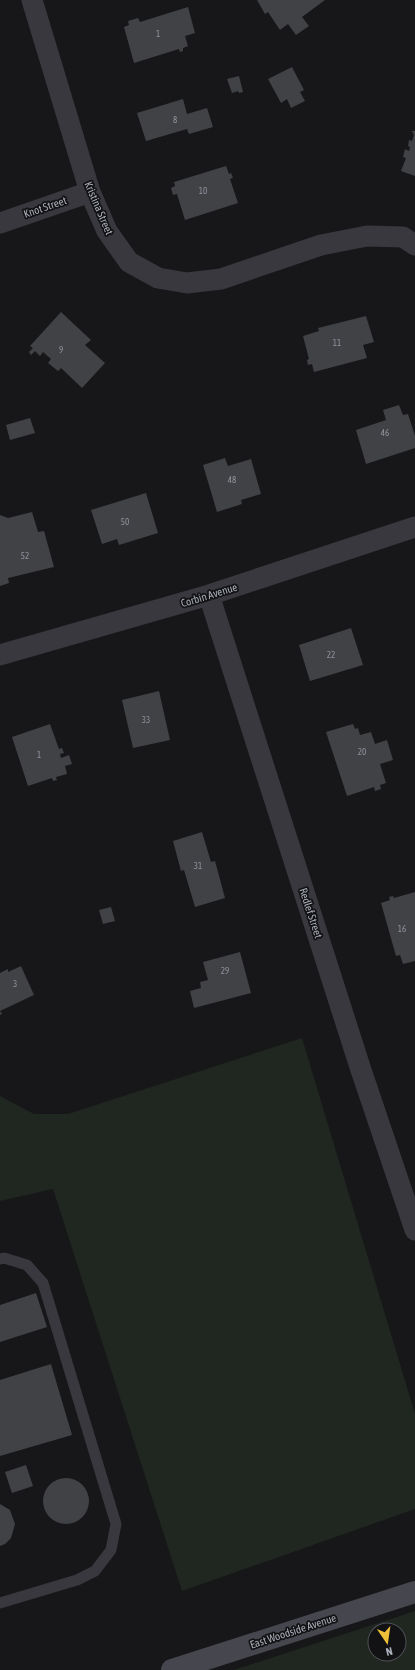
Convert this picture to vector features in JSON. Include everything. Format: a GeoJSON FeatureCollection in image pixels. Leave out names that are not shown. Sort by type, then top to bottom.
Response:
{"type":"FeatureCollection","features":[{"type":"Feature","properties":{"kind":"main road","name":"East Woodside Avenue"},"geometry":{"type":"LineString","coordinates":[[172,1670],[415,1592]]}},
{"type":"Feature","properties":{"kind":"street","name":"Kristina Street"},"geometry":{"type":"LineString","coordinates":[[32,0],[90,192],[107,231],[129,262],[158,278],[187,283],[221,279],[321,246],[367,236],[403,237],[415,245]]}},
{"type":"Feature","properties":{"kind":"street","name":"Knot Street"},"geometry":{"type":"LineString","coordinates":[[0,223],[90,192]]}},
{"type":"Feature","properties":{"kind":"street","name":"Corbin Avenue"},"geometry":{"type":"LineString","coordinates":[[0,655],[208,595],[415,527]]}},
{"type":"Feature","properties":{"kind":"street","name":"Redlef Street"},"geometry":{"type":"LineString","coordinates":[[208,595],[415,1230]]}},
{"type":"Feature","properties":{"kind":"lane"},"geometry":{"type":"LineString","coordinates":[[0,1259],[4,1258],[27,1265],[43,1283],[116,1524],[111,1550],[95,1571],[77,1580],[0,1603]]}},
{"type":"Feature","properties":{"kind":"shaded area"},"geometry":{"type":"Polygon","coordinates":[[[302,1038],[415,1414],[415,1509],[182,1591],[53,1189],[0,1201],[0,1096],[34,1114],[68,1114],[302,1038]]]}},
{"type":"Feature","properties":{"kind":"shaded area"},"geometry":{"type":"Polygon","coordinates":[[[415,1611],[415,1670],[234,1670],[367,1627],[367,1662],[407,1662],[407,1622],[381,1622],[415,1611]]]}},
{"type":"Feature","properties":{"kind":"building"},"geometry":{"type":"Polygon","coordinates":[[[257,0],[325,0],[302,17],[309,26],[296,35],[288,24],[280,30],[268,12],[265,14],[257,0]]]}},
{"type":"Feature","properties":{"kind":"building"},"geometry":{"type":"Polygon","coordinates":[[[188,7],[195,33],[185,36],[188,46],[183,48],[183,51],[180,52],[179,49],[134,63],[124,27],[129,25],[128,21],[138,18],[140,22],[188,7]]]}},
{"type":"Feature","properties":{"kind":"building"},"geometry":{"type":"Polygon","coordinates":[[[292,67],[304,90],[300,92],[305,101],[291,108],[287,99],[281,103],[268,79],[292,67]]]}},
{"type":"Feature","properties":{"kind":"building"},"geometry":{"type":"Polygon","coordinates":[[[239,76],[243,92],[239,93],[238,91],[232,93],[227,79],[239,76]]]}},
{"type":"Feature","properties":{"kind":"building"},"geometry":{"type":"Polygon","coordinates":[[[183,99],[187,114],[207,108],[213,127],[189,134],[187,129],[146,141],[137,113],[183,99]]]}},
{"type":"Feature","properties":{"kind":"building"},"geometry":{"type":"Polygon","coordinates":[[[412,131],[415,131],[415,176],[401,171],[406,158],[403,157],[405,149],[409,151],[409,140],[412,141],[414,135],[412,131]]]}},
{"type":"Feature","properties":{"kind":"building"},"geometry":{"type":"Polygon","coordinates":[[[226,166],[229,174],[231,173],[233,178],[230,179],[238,203],[185,220],[177,194],[173,195],[171,188],[175,186],[174,182],[226,166]]]}},
{"type":"Feature","properties":{"kind":"building"},"geometry":{"type":"Polygon","coordinates":[[[61,312],[91,340],[85,345],[105,363],[82,388],[61,368],[58,371],[48,363],[51,359],[43,352],[40,356],[35,351],[31,355],[29,352],[33,348],[30,346],[61,312]]]}},
{"type":"Feature","properties":{"kind":"building"},"geometry":{"type":"Polygon","coordinates":[[[366,316],[374,342],[363,345],[367,358],[314,372],[312,364],[308,365],[307,360],[309,359],[303,336],[319,331],[318,328],[366,316]]]}},
{"type":"Feature","properties":{"kind":"building"},"geometry":{"type":"Polygon","coordinates":[[[399,405],[403,415],[408,414],[415,436],[415,448],[366,464],[356,430],[386,420],[383,410],[399,405]]]}},
{"type":"Feature","properties":{"kind":"building"},"geometry":{"type":"Polygon","coordinates":[[[30,418],[35,433],[10,440],[6,425],[30,418]]]}},
{"type":"Feature","properties":{"kind":"building"},"geometry":{"type":"Polygon","coordinates":[[[225,458],[228,466],[251,459],[261,494],[241,500],[242,504],[217,512],[203,465],[225,458]]]}},
{"type":"Feature","properties":{"kind":"building"},"geometry":{"type":"Polygon","coordinates":[[[146,493],[158,533],[119,545],[117,539],[102,544],[91,510],[146,493]]]}},
{"type":"Feature","properties":{"kind":"building"},"geometry":{"type":"Polygon","coordinates":[[[32,512],[38,532],[44,531],[54,567],[8,578],[9,583],[0,586],[0,515],[8,518],[32,512]]]}},
{"type":"Feature","properties":{"kind":"building"},"geometry":{"type":"Polygon","coordinates":[[[351,628],[363,665],[310,681],[299,645],[351,628]]]}},
{"type":"Feature","properties":{"kind":"building"},"geometry":{"type":"Polygon","coordinates":[[[159,691],[170,740],[133,748],[122,700],[159,691]]]}},
{"type":"Feature","properties":{"kind":"building"},"geometry":{"type":"Polygon","coordinates":[[[50,724],[59,749],[62,748],[64,753],[60,754],[61,758],[69,755],[72,764],[65,766],[67,774],[56,777],[57,780],[53,781],[52,778],[28,786],[12,737],[50,724]]]}},
{"type":"Feature","properties":{"kind":"building"},"geometry":{"type":"Polygon","coordinates":[[[353,724],[355,729],[358,728],[360,735],[371,732],[375,744],[387,740],[393,760],[380,764],[386,783],[380,785],[381,789],[375,791],[374,787],[347,796],[326,732],[353,724]]]}},
{"type":"Feature","properties":{"kind":"building"},"geometry":{"type":"Polygon","coordinates":[[[202,832],[211,862],[215,861],[225,898],[195,907],[184,870],[181,871],[173,841],[202,832]]]}},
{"type":"Feature","properties":{"kind":"building"},"geometry":{"type":"Polygon","coordinates":[[[415,892],[415,961],[403,964],[400,955],[396,956],[381,903],[390,900],[389,897],[393,896],[394,898],[415,892]]]}},
{"type":"Feature","properties":{"kind":"building"},"geometry":{"type":"Polygon","coordinates":[[[111,907],[115,921],[103,924],[99,910],[111,907]]]}},
{"type":"Feature","properties":{"kind":"building"},"geometry":{"type":"Polygon","coordinates":[[[240,952],[251,993],[194,1008],[190,991],[201,988],[200,982],[208,980],[203,962],[240,952]]]}},
{"type":"Feature","properties":{"kind":"building"},"geometry":{"type":"Polygon","coordinates":[[[21,966],[34,995],[0,1011],[0,973],[8,969],[8,972],[21,966]]]}},
{"type":"Feature","properties":{"kind":"building"},"geometry":{"type":"Polygon","coordinates":[[[36,1293],[47,1327],[0,1342],[0,1305],[36,1293]]]}},
{"type":"Feature","properties":{"kind":"building"},"geometry":{"type":"Polygon","coordinates":[[[51,1364],[72,1435],[0,1456],[0,1380],[51,1364]]]}},
{"type":"Feature","properties":{"kind":"building"},"geometry":{"type":"Polygon","coordinates":[[[26,1465],[33,1486],[12,1493],[5,1472],[26,1465]]]}},
{"type":"Feature","properties":{"kind":"building"},"geometry":{"type":"Polygon","coordinates":[[[62,1478],[70,1478],[79,1482],[85,1488],[89,1501],[85,1514],[79,1520],[70,1524],[62,1524],[53,1520],[47,1514],[43,1505],[43,1497],[47,1488],[53,1482],[62,1478]]]}},
{"type":"Feature","properties":{"kind":"building"},"geometry":{"type":"Polygon","coordinates":[[[0,1504],[10,1510],[15,1524],[11,1538],[5,1544],[0,1546],[0,1504]]]}}]}
